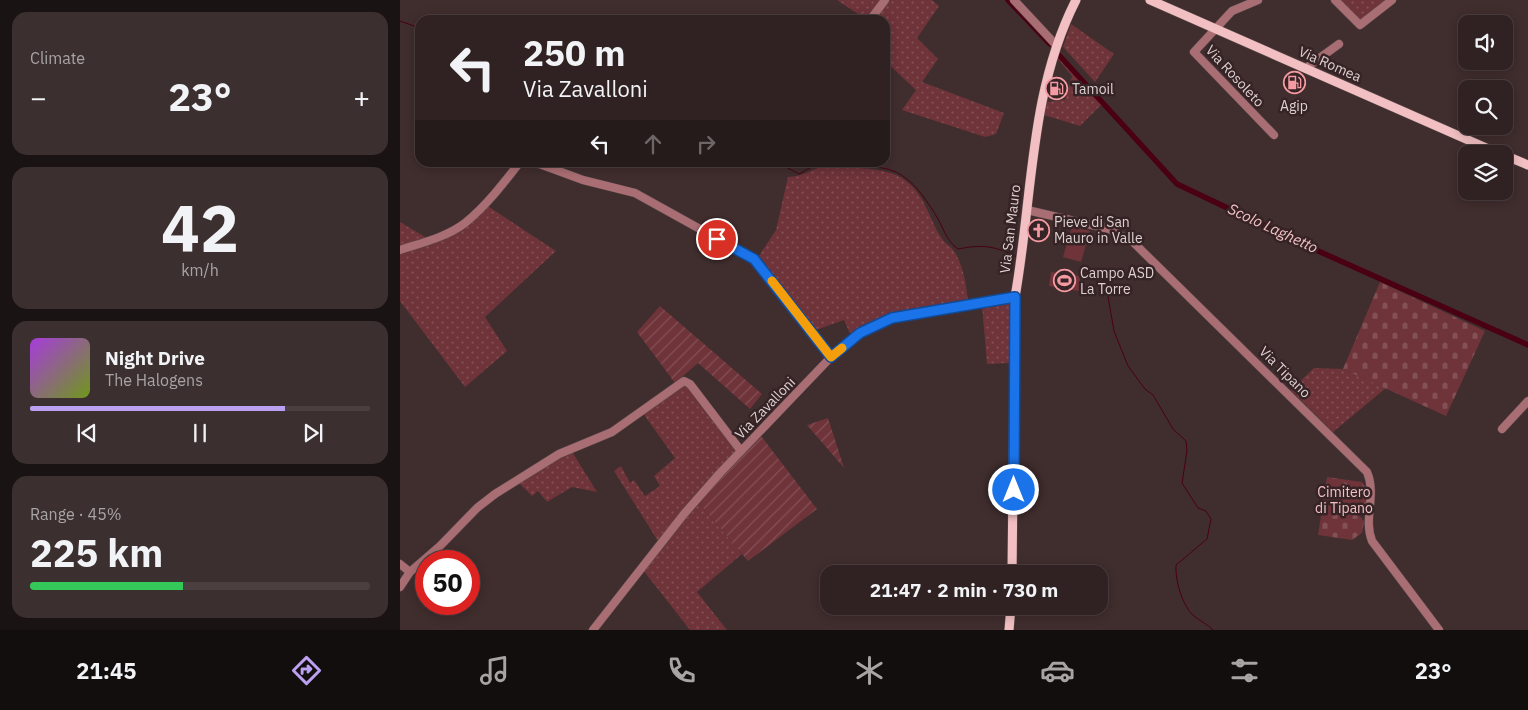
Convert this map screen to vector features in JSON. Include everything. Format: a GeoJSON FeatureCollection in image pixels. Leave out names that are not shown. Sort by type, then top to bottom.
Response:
{"type":"FeatureCollection","features":[{"type":"Feature","properties":{"kind":"main road","name":"Via San Mauro"},"geometry":{"type":"LineString","coordinates":[[1070,12],[1072,0]]}},
{"type":"Feature","properties":{"kind":"main road","name":"Via San Mauro"},"geometry":{"type":"LineString","coordinates":[[1012,565],[1015,297],[1022,255],[1035,136],[1044,85],[1056,45],[1076,0]]}},
{"type":"Feature","properties":{"kind":"main road","name":"Via Romea"},"geometry":{"type":"LineString","coordinates":[[1150,0],[1480,145]]}},
{"type":"Feature","properties":{"kind":"main road"},"geometry":{"type":"LineString","coordinates":[[1513,159],[1528,165]]}},
{"type":"Feature","properties":{"kind":"main road"},"geometry":{"type":"LineString","coordinates":[[1009,630],[1010,615]]}},
{"type":"Feature","properties":{"kind":"street"},"geometry":{"type":"LineString","coordinates":[[874,15],[884,0]]}},
{"type":"Feature","properties":{"kind":"street"},"geometry":{"type":"LineString","coordinates":[[1014,0],[1056,45]]}},
{"type":"Feature","properties":{"kind":"street","name":"Via Rosoleto"},"geometry":{"type":"LineString","coordinates":[[1258,0],[1232,11],[1221,20],[1217,29],[1194,52],[1274,135]]}},
{"type":"Feature","properties":{"kind":"street"},"geometry":{"type":"LineString","coordinates":[[1334,0],[1360,25],[1392,0]]}},
{"type":"Feature","properties":{"kind":"street"},"geometry":{"type":"LineString","coordinates":[[1306,68],[1339,44]]}},
{"type":"Feature","properties":{"kind":"street"},"geometry":{"type":"LineString","coordinates":[[400,250],[448,233],[464,224],[500,188],[516,167]]}},
{"type":"Feature","properties":{"kind":"street"},"geometry":{"type":"LineString","coordinates":[[548,167],[583,180],[635,192],[754,259],[831,357]]}},
{"type":"Feature","properties":{"kind":"street","name":"Via Tipano"},"geometry":{"type":"LineString","coordinates":[[1027,210],[1109,229],[1133,242],[1366,472],[1372,488],[1368,524],[1372,541],[1439,630]]}},
{"type":"Feature","properties":{"kind":"street","name":"Via Zavalloni"},"geometry":{"type":"LineString","coordinates":[[593,630],[684,514],[831,357],[860,333],[892,318],[1015,297]]}},
{"type":"Feature","properties":{"kind":"street"},"geometry":{"type":"LineString","coordinates":[[400,587],[410,572],[440,546],[477,508],[495,494],[559,454],[612,432],[684,381],[690,384],[741,452]]}},
{"type":"Feature","properties":{"kind":"street"},"geometry":{"type":"LineString","coordinates":[[1502,430],[1528,402]]}},
{"type":"Feature","properties":{"kind":"street"},"geometry":{"type":"LineString","coordinates":[[400,564],[410,572]]}},
{"type":"Feature","properties":{"kind":"green space"},"geometry":{"type":"Polygon","coordinates":[[[837,0],[881,0],[870,15],[860,15],[837,0]]]}},
{"type":"Feature","properties":{"kind":"green space"},"geometry":{"type":"Polygon","coordinates":[[[887,0],[932,0],[939,6],[917,38],[938,59],[922,82],[1004,113],[996,134],[985,137],[902,110],[916,90],[890,66],[890,15],[876,15],[887,0]]]}},
{"type":"Feature","properties":{"kind":"green space"},"geometry":{"type":"Polygon","coordinates":[[[1338,0],[1391,0],[1363,20],[1356,19],[1338,0]]]}},
{"type":"Feature","properties":{"kind":"green space"},"geometry":{"type":"Polygon","coordinates":[[[1071,24],[1114,54],[1095,82],[1063,47],[1071,24]]]}},
{"type":"Feature","properties":{"kind":"green space"},"geometry":{"type":"Polygon","coordinates":[[[1059,51],[1104,102],[1080,126],[1044,115],[1046,102],[1065,100],[1072,76],[1057,58],[1059,51]]]}},
{"type":"Feature","properties":{"kind":"green space"},"geometry":{"type":"Polygon","coordinates":[[[818,168],[865,168],[892,173],[909,183],[926,206],[943,240],[953,249],[960,262],[967,290],[968,303],[896,314],[851,336],[844,320],[813,331],[757,259],[776,230],[788,177],[799,176],[818,168]]]}},
{"type":"Feature","properties":{"kind":"green space"},"geometry":{"type":"Polygon","coordinates":[[[483,203],[556,251],[485,317],[507,351],[465,387],[400,301],[400,222],[427,238],[457,224],[483,203]]]}},
{"type":"Feature","properties":{"kind":"green space"},"geometry":{"type":"Polygon","coordinates":[[[1072,226],[1090,231],[1081,262],[1063,257],[1072,226]]]}},
{"type":"Feature","properties":{"kind":"green space","name":"Campo ASD La Torre"},"geometry":{"type":"Polygon","coordinates":[[[1051,272],[1080,276],[1079,291],[1049,286],[1051,272]]]}},
{"type":"Feature","properties":{"kind":"green space"},"geometry":{"type":"Polygon","coordinates":[[[1380,282],[1485,331],[1446,416],[1343,369],[1380,282]]]}},
{"type":"Feature","properties":{"kind":"green space"},"geometry":{"type":"Polygon","coordinates":[[[1013,300],[1011,363],[987,364],[982,305],[1013,300]]]}},
{"type":"Feature","properties":{"kind":"green space"},"geometry":{"type":"Polygon","coordinates":[[[660,306],[762,394],[750,409],[698,363],[675,383],[637,332],[660,306]]]}},
{"type":"Feature","properties":{"kind":"green space"},"geometry":{"type":"Polygon","coordinates":[[[1314,368],[1343,369],[1386,388],[1333,432],[1291,390],[1314,368]]]}},
{"type":"Feature","properties":{"kind":"green space"},"geometry":{"type":"Polygon","coordinates":[[[685,382],[738,451],[658,541],[614,471],[621,466],[630,483],[634,480],[645,496],[660,486],[654,476],[675,458],[642,412],[685,382]]]}},
{"type":"Feature","properties":{"kind":"green space"},"geometry":{"type":"Polygon","coordinates":[[[828,418],[844,468],[807,425],[828,418]]]}},
{"type":"Feature","properties":{"kind":"green space"},"geometry":{"type":"Polygon","coordinates":[[[761,436],[817,509],[748,561],[698,502],[761,436]]]}},
{"type":"Feature","properties":{"kind":"green space"},"geometry":{"type":"Polygon","coordinates":[[[571,450],[597,492],[572,487],[547,502],[538,491],[532,496],[517,481],[571,450]]]}},
{"type":"Feature","properties":{"kind":"green space","name":"Cimitero di Tipano"},"geometry":{"type":"Polygon","coordinates":[[[1327,477],[1362,482],[1368,493],[1365,509],[1358,514],[1364,521],[1362,533],[1352,540],[1318,535],[1327,477]]]}},
{"type":"Feature","properties":{"kind":"green space"},"geometry":{"type":"Polygon","coordinates":[[[698,502],[742,554],[697,592],[727,630],[690,630],[643,570],[698,502]]]}},
{"type":"Feature","properties":{"kind":"waterway","name":"Scolo Laghetto"},"geometry":{"type":"LineString","coordinates":[[1008,0],[1050,44]]}},
{"type":"Feature","properties":{"kind":"waterway"},"geometry":{"type":"LineString","coordinates":[[400,21],[415,26]]}},
{"type":"Feature","properties":{"kind":"waterway","name":"Scolo Laghetto"},"geometry":{"type":"LineString","coordinates":[[1058,54],[1177,184],[1316,250],[1528,345]]}},
{"type":"Feature","properties":{"kind":"waterway"},"geometry":{"type":"LineString","coordinates":[[786,167],[799,174],[811,167]]}},
{"type":"Feature","properties":{"kind":"waterway"},"geometry":{"type":"LineString","coordinates":[[875,167],[896,172],[908,180],[923,196],[948,238],[958,249],[989,247],[1002,250],[1017,257]]}},
{"type":"Feature","properties":{"kind":"waterway"},"geometry":{"type":"LineString","coordinates":[[1084,269],[1094,272],[1105,279],[1114,331],[1128,366],[1145,389],[1153,395],[1173,429],[1186,441],[1187,451],[1182,483],[1198,508],[1206,511],[1211,519],[1207,539],[1176,565],[1177,578],[1180,592],[1190,612],[1213,630]]}},
{"type":"Feature","properties":{"kind":"slow traffic"},"geometry":{"type":"LineString","coordinates":[[772,281],[831,357],[842,348]]}},
{"type":"Feature","properties":{"kind":"place","name":"Agip"},"geometry":{"type":"Point","coordinates":[1294,83]}},
{"type":"Feature","properties":{"kind":"place","name":"Tamoil"},"geometry":{"type":"Point","coordinates":[1056,89]}},
{"type":"Feature","properties":{"kind":"place","name":"Pieve di San Mauro in Valle"},"geometry":{"type":"Point","coordinates":[1038,230]}},
{"type":"Feature","properties":{"kind":"place","name":"Campo ASD La Torre"},"geometry":{"type":"Point","coordinates":[1064,281]}},
{"type":"Feature","properties":{"kind":"route"},"geometry":{"type":"LineString","coordinates":[[717,239],[754,259],[831,357],[860,333],[892,318],[1015,297],[1014,490]]}}]}
